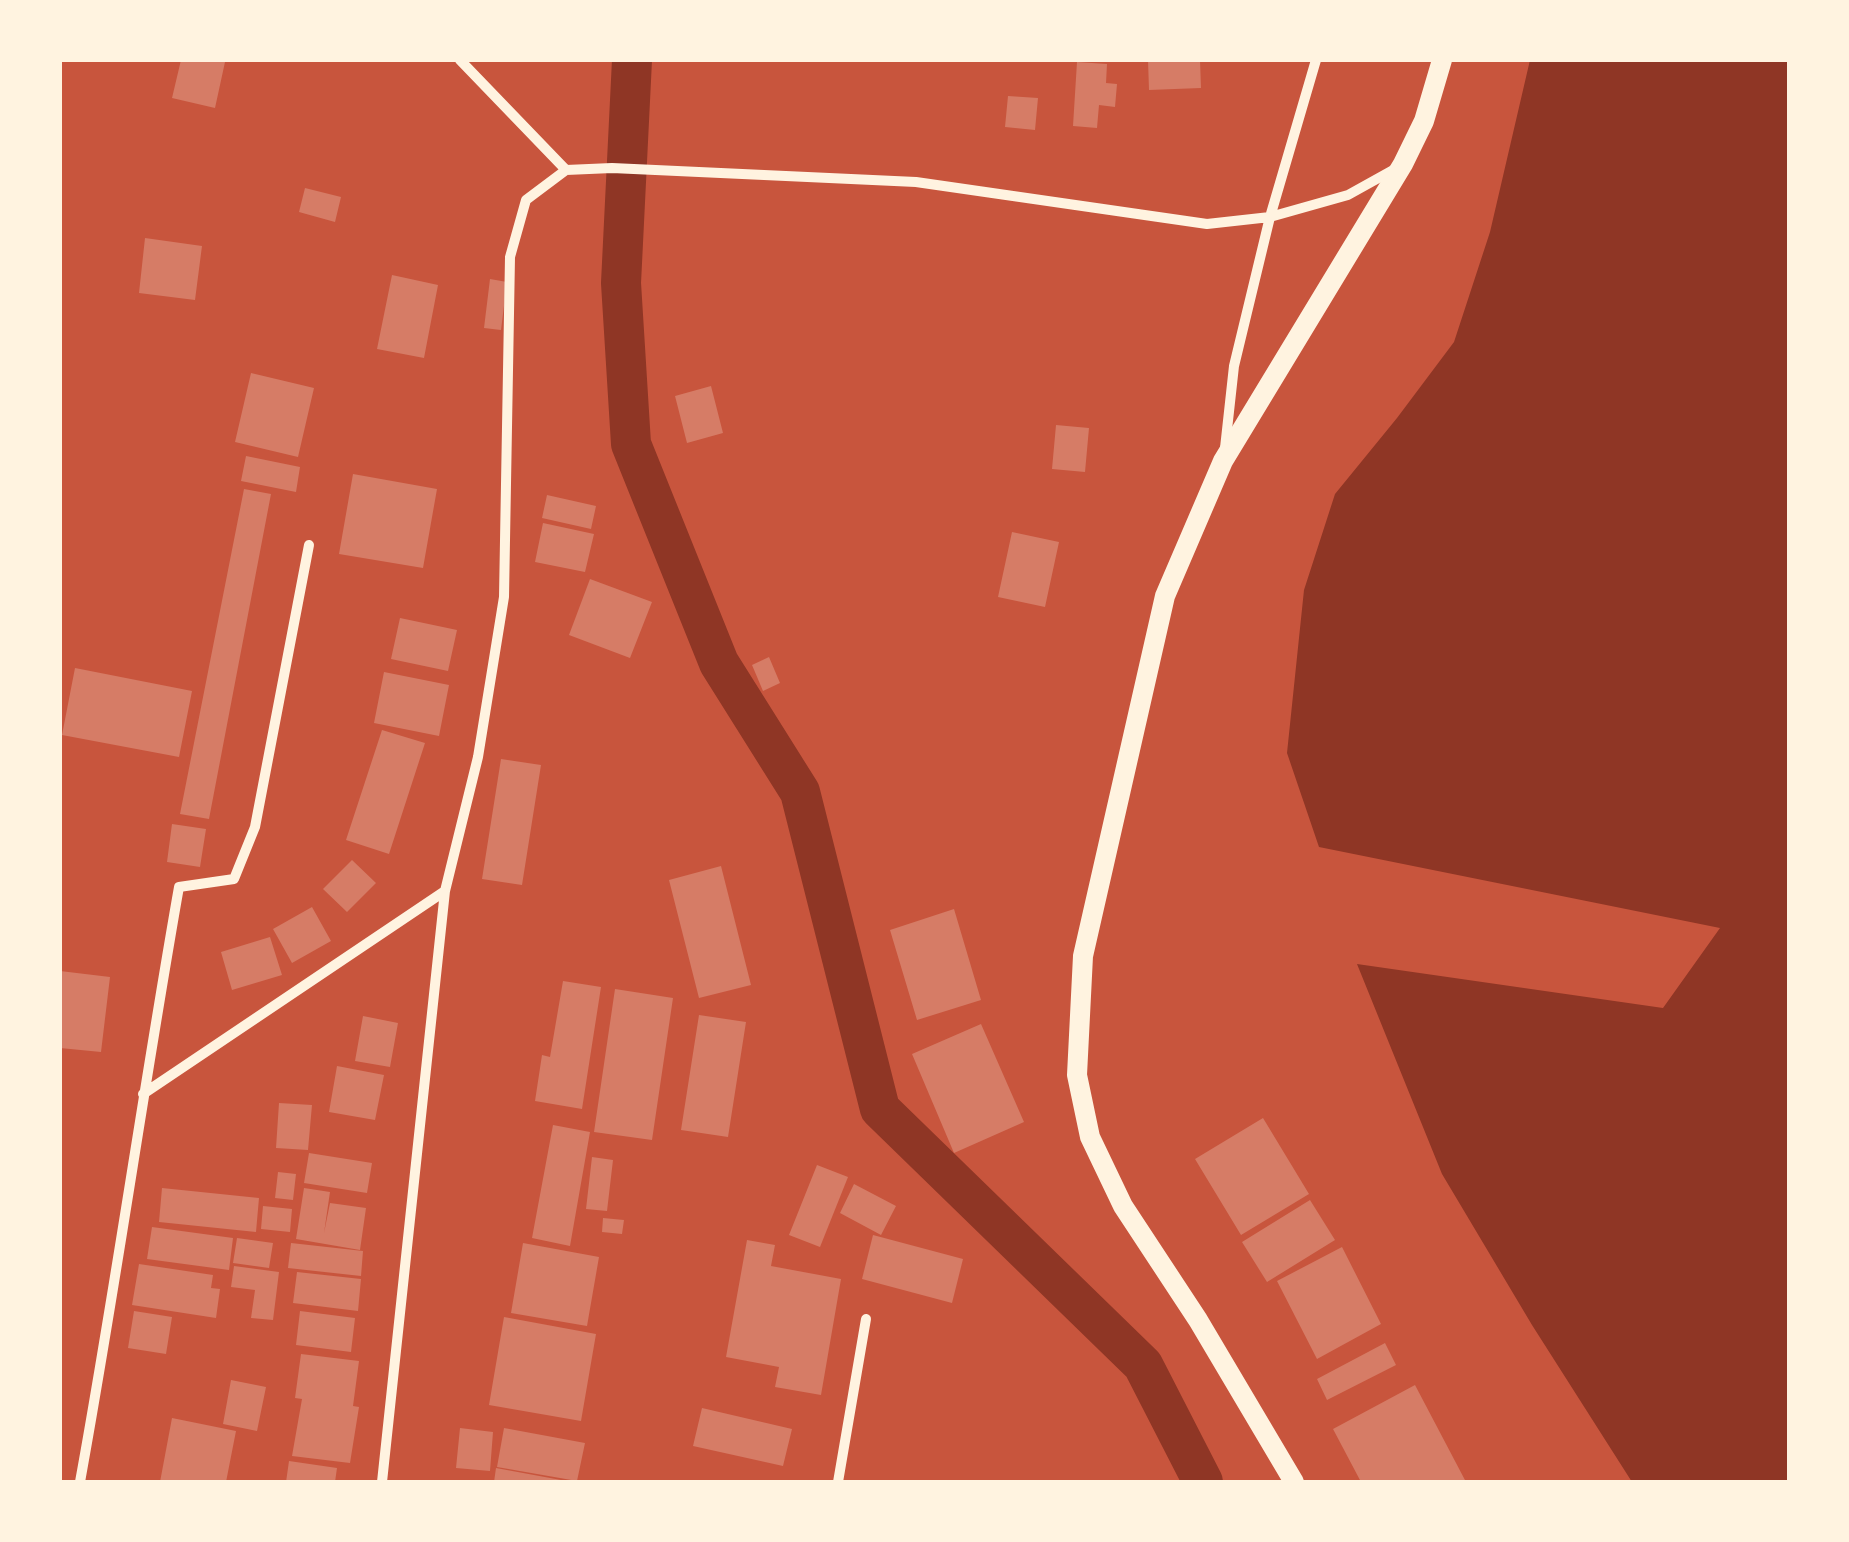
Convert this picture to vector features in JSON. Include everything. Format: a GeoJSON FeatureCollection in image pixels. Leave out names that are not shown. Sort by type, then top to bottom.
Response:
{"type":"FeatureCollection","features":[{"type":"Feature","properties":{"kind":"main road"},"geometry":{"type":"LineString","coordinates":[[1294,1482],[1198,1320],[1123,1206],[1090,1137],[1076,1075],[1083,956],[1165,596],[1223,460],[1403,164],[1424,122],[1442,60]]}},
{"type":"Feature","properties":{"kind":"street"},"geometry":{"type":"LineString","coordinates":[[460,60],[566,170]]}},
{"type":"Feature","properties":{"kind":"street"},"geometry":{"type":"LineString","coordinates":[[1223,460],[1234,366],[1270,217],[1316,60]]}},
{"type":"Feature","properties":{"kind":"street"},"geometry":{"type":"LineString","coordinates":[[382,1482],[445,891],[478,757],[504,597],[510,256],[526,200],[566,170],[612,168],[916,182],[1208,224],[1270,217],[1348,195],[1403,164]]}},
{"type":"Feature","properties":{"kind":"street"},"geometry":{"type":"LineString","coordinates":[[80,1482],[180,887],[234,880],[255,826],[309,545]]}},
{"type":"Feature","properties":{"kind":"street"},"geometry":{"type":"LineString","coordinates":[[143,1094],[445,891]]}},
{"type":"Feature","properties":{"kind":"street"},"geometry":{"type":"LineString","coordinates":[[838,1482],[866,1318]]}},
{"type":"Feature","properties":{"kind":"shaded area"},"geometry":{"type":"Polygon","coordinates":[[[1530,60],[1789,60],[1789,1482],[1632,1482],[1442,1174],[1357,964],[1663,1008],[1720,928],[1319,847],[1287,753],[1304,590],[1335,494],[1454,342],[1490,232],[1530,60]]]}},
{"type":"Feature","properties":{"kind":"building"},"geometry":{"type":"Polygon","coordinates":[[[181,60],[225,62],[215,108],[172,98],[181,60]]]}},
{"type":"Feature","properties":{"kind":"building"},"geometry":{"type":"Polygon","coordinates":[[[1148,60],[1200,60],[1201,88],[1149,90],[1148,60]]]}},
{"type":"Feature","properties":{"kind":"building"},"geometry":{"type":"Polygon","coordinates":[[[1077,62],[1107,64],[1106,83],[1117,84],[1115,107],[1099,105],[1097,128],[1073,126],[1077,62]]]}},
{"type":"Feature","properties":{"kind":"building"},"geometry":{"type":"Polygon","coordinates":[[[1008,96],[1038,98],[1035,130],[1005,127],[1008,96]]]}},
{"type":"Feature","properties":{"kind":"building"},"geometry":{"type":"Polygon","coordinates":[[[305,188],[341,197],[335,222],[299,212],[305,188]]]}},
{"type":"Feature","properties":{"kind":"building"},"geometry":{"type":"Polygon","coordinates":[[[145,238],[202,246],[195,300],[139,293],[145,238]]]}},
{"type":"Feature","properties":{"kind":"building"},"geometry":{"type":"Polygon","coordinates":[[[392,275],[438,285],[424,358],[377,349],[392,275]]]}},
{"type":"Feature","properties":{"kind":"building"},"geometry":{"type":"Polygon","coordinates":[[[490,279],[507,282],[501,330],[484,328],[490,279]]]}},
{"type":"Feature","properties":{"kind":"building"},"geometry":{"type":"Polygon","coordinates":[[[251,373],[314,388],[298,457],[235,442],[251,373]]]}},
{"type":"Feature","properties":{"kind":"building"},"geometry":{"type":"Polygon","coordinates":[[[711,386],[723,433],[687,443],[675,396],[711,386]]]}},
{"type":"Feature","properties":{"kind":"building"},"geometry":{"type":"Polygon","coordinates":[[[1056,425],[1089,428],[1085,472],[1052,469],[1056,425]]]}},
{"type":"Feature","properties":{"kind":"building"},"geometry":{"type":"Polygon","coordinates":[[[246,456],[300,467],[296,492],[241,481],[246,456]]]}},
{"type":"Feature","properties":{"kind":"building"},"geometry":{"type":"Polygon","coordinates":[[[353,474],[437,489],[423,568],[339,554],[353,474]]]}},
{"type":"Feature","properties":{"kind":"building"},"geometry":{"type":"Polygon","coordinates":[[[244,489],[271,494],[209,819],[180,814],[244,489]]]}},
{"type":"Feature","properties":{"kind":"building"},"geometry":{"type":"Polygon","coordinates":[[[547,495],[596,506],[591,529],[542,518],[547,495]]]}},
{"type":"Feature","properties":{"kind":"building"},"geometry":{"type":"Polygon","coordinates":[[[543,523],[594,534],[585,572],[535,562],[543,523]]]}},
{"type":"Feature","properties":{"kind":"building"},"geometry":{"type":"Polygon","coordinates":[[[1012,532],[1059,542],[1045,607],[998,597],[1012,532]]]}},
{"type":"Feature","properties":{"kind":"building"},"geometry":{"type":"Polygon","coordinates":[[[590,579],[652,602],[630,658],[569,635],[590,579]]]}},
{"type":"Feature","properties":{"kind":"building"},"geometry":{"type":"Polygon","coordinates":[[[400,618],[457,630],[448,671],[391,659],[400,618]]]}},
{"type":"Feature","properties":{"kind":"building"},"geometry":{"type":"Polygon","coordinates":[[[769,657],[780,683],[763,691],[752,665],[769,657]]]}},
{"type":"Feature","properties":{"kind":"building"},"geometry":{"type":"Polygon","coordinates":[[[75,668],[192,691],[179,757],[62,735],[75,668]]]}},
{"type":"Feature","properties":{"kind":"building"},"geometry":{"type":"Polygon","coordinates":[[[384,672],[449,685],[439,736],[374,723],[384,672]]]}},
{"type":"Feature","properties":{"kind":"building"},"geometry":{"type":"Polygon","coordinates":[[[382,730],[425,743],[389,854],[346,840],[382,730]]]}},
{"type":"Feature","properties":{"kind":"building"},"geometry":{"type":"Polygon","coordinates":[[[501,759],[541,765],[522,885],[482,879],[501,759]]]}},
{"type":"Feature","properties":{"kind":"building"},"geometry":{"type":"Polygon","coordinates":[[[172,824],[206,829],[200,867],[167,862],[172,824]]]}},
{"type":"Feature","properties":{"kind":"building"},"geometry":{"type":"Polygon","coordinates":[[[352,860],[376,883],[347,912],[323,889],[352,860]]]}},
{"type":"Feature","properties":{"kind":"building"},"geometry":{"type":"Polygon","coordinates":[[[721,866],[751,985],[699,998],[669,880],[721,866]]]}},
{"type":"Feature","properties":{"kind":"building"},"geometry":{"type":"Polygon","coordinates":[[[312,907],[331,941],[292,963],[273,929],[312,907]]]}},
{"type":"Feature","properties":{"kind":"building"},"geometry":{"type":"Polygon","coordinates":[[[954,909],[981,1000],[917,1020],[890,930],[954,909]]]}},
{"type":"Feature","properties":{"kind":"building"},"geometry":{"type":"Polygon","coordinates":[[[270,937],[282,975],[232,990],[221,952],[270,937]]]}},
{"type":"Feature","properties":{"kind":"building"},"geometry":{"type":"Polygon","coordinates":[[[60,971],[110,977],[101,1052],[60,1048],[60,971]]]}},
{"type":"Feature","properties":{"kind":"building"},"geometry":{"type":"Polygon","coordinates":[[[563,981],[601,987],[582,1109],[535,1101],[542,1055],[550,1057],[563,981]]]}},
{"type":"Feature","properties":{"kind":"building"},"geometry":{"type":"Polygon","coordinates":[[[615,989],[673,998],[652,1140],[594,1132],[615,989]]]}},
{"type":"Feature","properties":{"kind":"building"},"geometry":{"type":"Polygon","coordinates":[[[699,1015],[746,1022],[728,1137],[681,1130],[699,1015]]]}},
{"type":"Feature","properties":{"kind":"building"},"geometry":{"type":"Polygon","coordinates":[[[363,1016],[398,1023],[390,1067],[355,1061],[363,1016]]]}},
{"type":"Feature","properties":{"kind":"building"},"geometry":{"type":"Polygon","coordinates":[[[981,1024],[1024,1122],[954,1153],[912,1054],[981,1024]]]}},
{"type":"Feature","properties":{"kind":"building"},"geometry":{"type":"Polygon","coordinates":[[[337,1066],[384,1075],[375,1120],[329,1112],[337,1066]]]}},
{"type":"Feature","properties":{"kind":"building"},"geometry":{"type":"Polygon","coordinates":[[[279,1103],[312,1105],[308,1150],[276,1148],[279,1103]]]}},
{"type":"Feature","properties":{"kind":"building"},"geometry":{"type":"Polygon","coordinates":[[[1263,1118],[1309,1194],[1241,1235],[1195,1159],[1263,1118]]]}},
{"type":"Feature","properties":{"kind":"building"},"geometry":{"type":"Polygon","coordinates":[[[553,1125],[590,1132],[570,1246],[532,1238],[553,1125]]]}},
{"type":"Feature","properties":{"kind":"building"},"geometry":{"type":"Polygon","coordinates":[[[309,1153],[372,1163],[367,1193],[304,1183],[309,1153]]]}},
{"type":"Feature","properties":{"kind":"building"},"geometry":{"type":"Polygon","coordinates":[[[592,1157],[613,1160],[607,1211],[586,1209],[592,1157]]]}},
{"type":"Feature","properties":{"kind":"building"},"geometry":{"type":"Polygon","coordinates":[[[817,1165],[848,1177],[820,1247],[789,1235],[817,1165]]]}},
{"type":"Feature","properties":{"kind":"building"},"geometry":{"type":"Polygon","coordinates":[[[278,1172],[296,1174],[293,1200],[275,1198],[278,1172]]]}},
{"type":"Feature","properties":{"kind":"building"},"geometry":{"type":"Polygon","coordinates":[[[854,1184],[896,1206],[881,1235],[840,1213],[854,1184]]]}},
{"type":"Feature","properties":{"kind":"building"},"geometry":{"type":"Polygon","coordinates":[[[162,1188],[259,1198],[256,1232],[159,1222],[162,1188]]]}},
{"type":"Feature","properties":{"kind":"building"},"geometry":{"type":"Polygon","coordinates":[[[304,1188],[330,1192],[324,1233],[330,1203],[366,1208],[360,1250],[296,1239],[304,1188]]]}},
{"type":"Feature","properties":{"kind":"building"},"geometry":{"type":"Polygon","coordinates":[[[1310,1200],[1335,1240],[1267,1282],[1242,1242],[1310,1200]]]}},
{"type":"Feature","properties":{"kind":"building"},"geometry":{"type":"Polygon","coordinates":[[[263,1206],[292,1209],[290,1232],[261,1229],[263,1206]]]}},
{"type":"Feature","properties":{"kind":"building"},"geometry":{"type":"Polygon","coordinates":[[[603,1218],[624,1220],[622,1234],[602,1232],[603,1218]]]}},
{"type":"Feature","properties":{"kind":"building"},"geometry":{"type":"Polygon","coordinates":[[[152,1227],[233,1238],[229,1270],[147,1259],[152,1227]]]}},
{"type":"Feature","properties":{"kind":"building"},"geometry":{"type":"Polygon","coordinates":[[[873,1235],[963,1259],[952,1303],[862,1279],[873,1235]]]}},
{"type":"Feature","properties":{"kind":"building"},"geometry":{"type":"Polygon","coordinates":[[[237,1238],[273,1243],[269,1268],[233,1263],[237,1238]]]}},
{"type":"Feature","properties":{"kind":"building"},"geometry":{"type":"Polygon","coordinates":[[[747,1240],[775,1245],[771,1266],[841,1279],[821,1395],[775,1387],[779,1367],[726,1357],[747,1240]]]}},
{"type":"Feature","properties":{"kind":"building"},"geometry":{"type":"Polygon","coordinates":[[[291,1243],[363,1251],[361,1276],[288,1268],[291,1243]]]}},
{"type":"Feature","properties":{"kind":"building"},"geometry":{"type":"Polygon","coordinates":[[[523,1243],[599,1257],[587,1326],[511,1313],[523,1243]]]}},
{"type":"Feature","properties":{"kind":"building"},"geometry":{"type":"Polygon","coordinates":[[[1342,1247],[1381,1324],[1317,1359],[1277,1281],[1342,1247]]]}},
{"type":"Feature","properties":{"kind":"building"},"geometry":{"type":"Polygon","coordinates":[[[139,1264],[213,1275],[211,1288],[220,1289],[216,1318],[132,1305],[139,1264]]]}},
{"type":"Feature","properties":{"kind":"building"},"geometry":{"type":"Polygon","coordinates":[[[234,1266],[279,1272],[273,1320],[251,1318],[255,1290],[231,1287],[234,1266]]]}},
{"type":"Feature","properties":{"kind":"building"},"geometry":{"type":"Polygon","coordinates":[[[297,1272],[361,1279],[358,1311],[293,1303],[297,1272]]]}},
{"type":"Feature","properties":{"kind":"building"},"geometry":{"type":"Polygon","coordinates":[[[134,1311],[172,1317],[166,1354],[128,1348],[134,1311]]]}},
{"type":"Feature","properties":{"kind":"building"},"geometry":{"type":"Polygon","coordinates":[[[300,1311],[355,1318],[351,1352],[296,1345],[300,1311]]]}},
{"type":"Feature","properties":{"kind":"building"},"geometry":{"type":"Polygon","coordinates":[[[504,1317],[596,1334],[581,1421],[489,1405],[504,1317]]]}},
{"type":"Feature","properties":{"kind":"building"},"geometry":{"type":"Polygon","coordinates":[[[1385,1343],[1396,1365],[1327,1400],[1317,1379],[1385,1343]]]}},
{"type":"Feature","properties":{"kind":"building"},"geometry":{"type":"Polygon","coordinates":[[[301,1354],[359,1361],[353,1406],[359,1407],[350,1463],[292,1456],[302,1399],[295,1398],[301,1354]]]}},
{"type":"Feature","properties":{"kind":"building"},"geometry":{"type":"Polygon","coordinates":[[[231,1380],[266,1387],[257,1431],[223,1424],[231,1380]]]}},
{"type":"Feature","properties":{"kind":"building"},"geometry":{"type":"Polygon","coordinates":[[[1415,1385],[1466,1482],[1361,1482],[1333,1429],[1415,1385]]]}},
{"type":"Feature","properties":{"kind":"building"},"geometry":{"type":"Polygon","coordinates":[[[702,1408],[792,1429],[783,1466],[693,1446],[702,1408]]]}},
{"type":"Feature","properties":{"kind":"building"},"geometry":{"type":"Polygon","coordinates":[[[172,1418],[236,1431],[226,1482],[160,1482],[172,1418]]]}},
{"type":"Feature","properties":{"kind":"building"},"geometry":{"type":"Polygon","coordinates":[[[460,1428],[493,1432],[490,1471],[456,1468],[460,1428]]]}},
{"type":"Feature","properties":{"kind":"building"},"geometry":{"type":"Polygon","coordinates":[[[504,1428],[585,1443],[577,1481],[497,1467],[504,1428]]]}},
{"type":"Feature","properties":{"kind":"building"},"geometry":{"type":"Polygon","coordinates":[[[289,1461],[337,1468],[335,1482],[286,1482],[289,1461]]]}},
{"type":"Feature","properties":{"kind":"building"},"geometry":{"type":"Polygon","coordinates":[[[496,1468],[561,1480],[561,1482],[494,1482],[496,1468]]]}},
{"type":"Feature","properties":{"kind":"waterway"},"geometry":{"type":"LineString","coordinates":[[632,60],[621,283],[631,444],[719,663],[800,792],[880,1109],[1143,1365],[1203,1482]]}}]}
